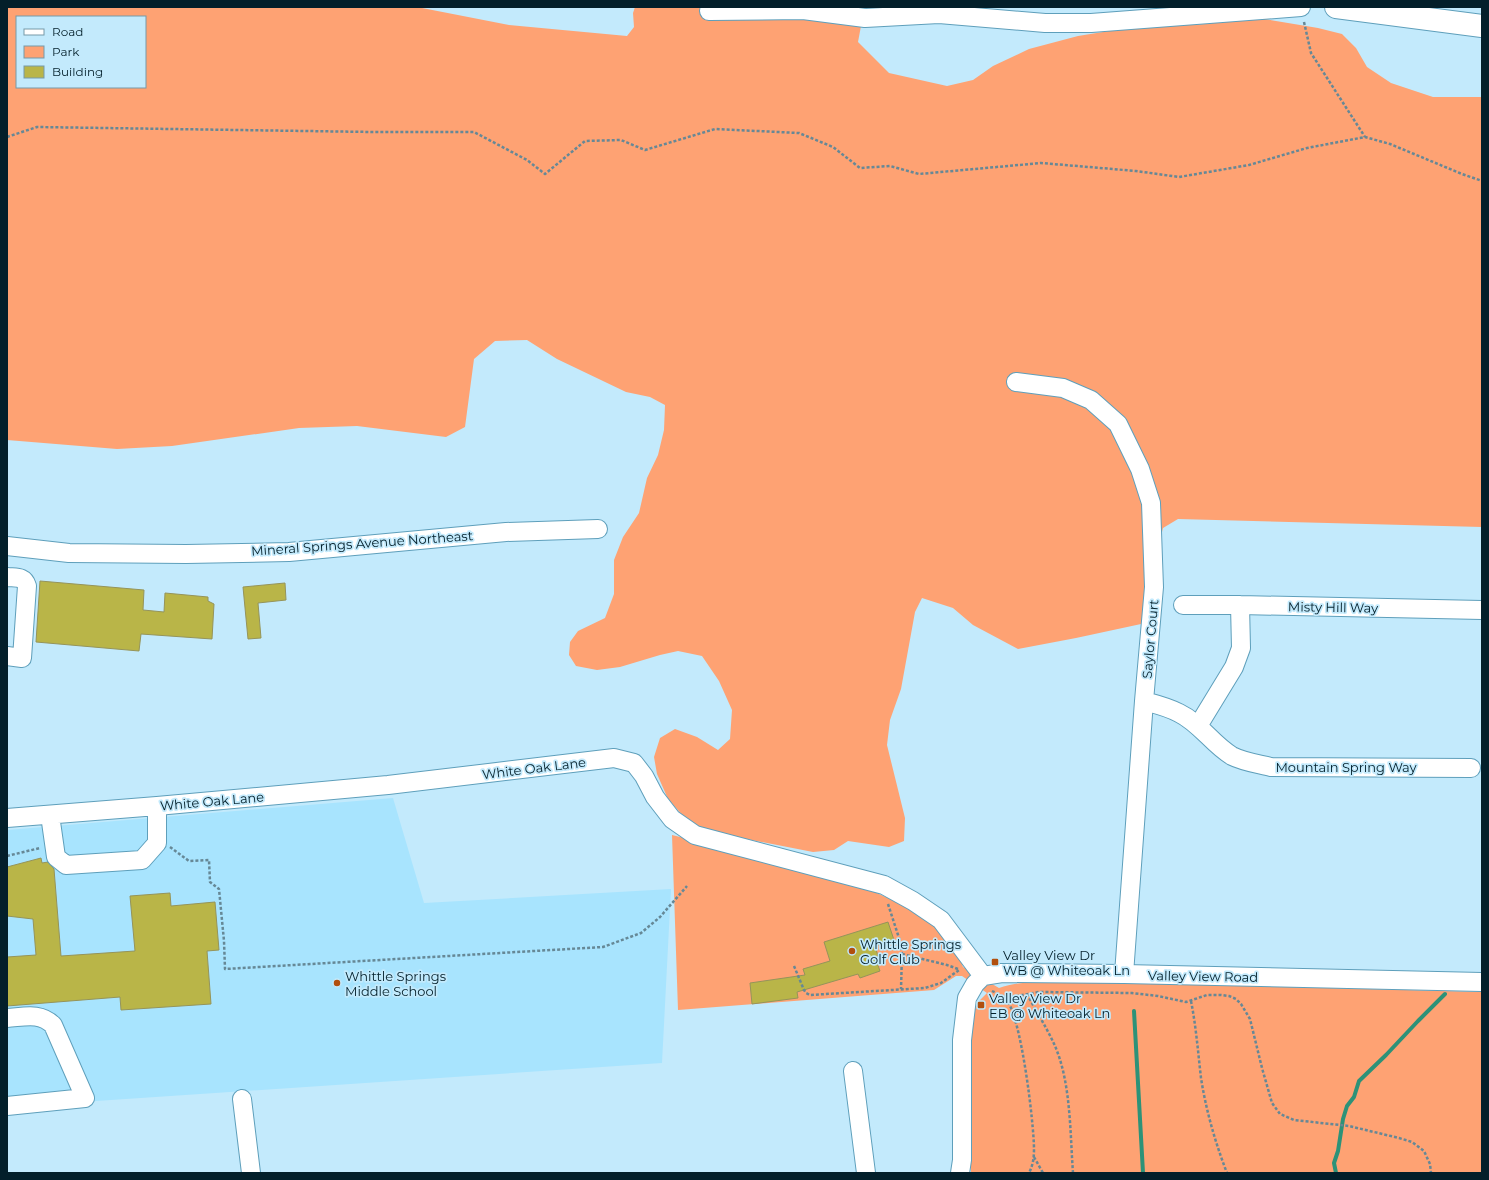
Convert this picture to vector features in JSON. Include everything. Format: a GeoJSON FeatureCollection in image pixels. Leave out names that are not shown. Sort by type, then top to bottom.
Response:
{"type":"FeatureCollection","features":[{"type":"Feature","properties":{"kind":"highway"},"geometry":{"type":"LineString","coordinates":[[1336,7],[1422,20],[1482,26]]}},
{"type":"Feature","properties":{"kind":"street"},"geometry":{"type":"LineString","coordinates":[[709,11],[803,10],[865,18],[939,14],[1045,24],[1091,23],[1300,7]]}},
{"type":"Feature","properties":{"kind":"street","name":"Saylor Court"},"geometry":{"type":"LineString","coordinates":[[1016,382],[1062,388],[1091,400],[1118,424],[1140,469],[1151,503],[1154,587],[1124,974]]}},
{"type":"Feature","properties":{"kind":"street","name":"Mineral Springs Avenue Northeast"},"geometry":{"type":"LineString","coordinates":[[7,546],[69,553],[186,554],[289,552],[506,532],[598,529]]}},
{"type":"Feature","properties":{"kind":"street"},"geometry":{"type":"LineString","coordinates":[[7,577],[21,578],[25,581],[27,586],[22,658],[7,656]]}},
{"type":"Feature","properties":{"kind":"street","name":"Misty Hill Way"},"geometry":{"type":"LineString","coordinates":[[1183,605],[1482,610]]}},
{"type":"Feature","properties":{"kind":"street"},"geometry":{"type":"LineString","coordinates":[[1198,726],[1234,667],[1241,648],[1240,605]]}},
{"type":"Feature","properties":{"kind":"street","name":"Mountain Spring Way"},"geometry":{"type":"LineString","coordinates":[[1144,701],[1179,712],[1198,726],[1232,756],[1271,767],[1471,768]]}},
{"type":"Feature","properties":{"kind":"street","name":"White Oak Lane"},"geometry":{"type":"LineString","coordinates":[[7,818],[388,785],[614,758],[634,763],[644,776],[655,797],[672,818],[695,835],[884,885],[913,901],[942,920],[987,983]]}},
{"type":"Feature","properties":{"kind":"street"},"geometry":{"type":"LineString","coordinates":[[50,815],[56,857],[66,865],[142,860],[157,843],[157,806]]}},
{"type":"Feature","properties":{"kind":"street","name":"Valley View Road"},"geometry":{"type":"LineString","coordinates":[[987,983],[1002,974],[1124,974],[1482,982]]}},
{"type":"Feature","properties":{"kind":"street"},"geometry":{"type":"LineString","coordinates":[[960,1173],[962,1160],[963,1033],[967,998],[975,984],[987,983]]}},
{"type":"Feature","properties":{"kind":"street"},"geometry":{"type":"LineString","coordinates":[[7,1018],[32,1016],[43,1017],[53,1025],[85,1098],[7,1106]]}},
{"type":"Feature","properties":{"kind":"street"},"geometry":{"type":"LineString","coordinates":[[853,1071],[866,1173]]}},
{"type":"Feature","properties":{"kind":"street"},"geometry":{"type":"LineString","coordinates":[[242,1099],[251,1173]]}},
{"type":"Feature","properties":{"kind":"path"},"geometry":{"type":"LineString","coordinates":[[1300,7],[1311,53],[1365,137]]}},
{"type":"Feature","properties":{"kind":"path"},"geometry":{"type":"LineString","coordinates":[[7,137],[36,127],[474,132],[527,160],[545,174],[585,141],[621,140],[645,150],[715,129],[799,134],[833,146],[860,168],[890,166],[919,174],[1041,163],[1136,171],[1178,177],[1249,165],[1307,148],[1365,137],[1390,144],[1462,174],[1482,180]]}},
{"type":"Feature","properties":{"kind":"path"},"geometry":{"type":"LineString","coordinates":[[157,838],[189,861],[209,860],[210,882],[219,889],[225,969],[603,947],[641,933],[660,916],[687,886]]}},
{"type":"Feature","properties":{"kind":"path"},"geometry":{"type":"LineString","coordinates":[[7,856],[45,847]]}},
{"type":"Feature","properties":{"kind":"path"},"geometry":{"type":"LineString","coordinates":[[885,902],[889,904],[902,954],[901,989]]}},
{"type":"Feature","properties":{"kind":"path"},"geometry":{"type":"LineString","coordinates":[[902,954],[947,965],[964,973]]}},
{"type":"Feature","properties":{"kind":"path"},"geometry":{"type":"LineString","coordinates":[[794,966],[804,990],[810,995],[934,986],[959,970]]}},
{"type":"Feature","properties":{"kind":"path"},"geometry":{"type":"LineString","coordinates":[[987,983],[1006,998],[1013,1012],[1019,1033],[1028,1085],[1033,1129],[1034,1157],[1029,1173]]}},
{"type":"Feature","properties":{"kind":"path"},"geometry":{"type":"LineString","coordinates":[[1006,998],[1039,992],[1132,993],[1158,996],[1186,1002],[1207,995],[1221,995],[1236,999],[1246,1011],[1250,1019],[1272,1103],[1280,1114],[1294,1120],[1348,1126],[1399,1138],[1419,1147],[1427,1157],[1431,1173]]}},
{"type":"Feature","properties":{"kind":"path"},"geometry":{"type":"LineString","coordinates":[[1027,994],[1055,1045],[1060,1059],[1068,1108],[1073,1173]]}},
{"type":"Feature","properties":{"kind":"path"},"geometry":{"type":"LineString","coordinates":[[1192,1001],[1201,1078],[1210,1120],[1227,1173]]}},
{"type":"Feature","properties":{"kind":"path"},"geometry":{"type":"LineString","coordinates":[[1034,1157],[1043,1173]]}},
{"type":"Feature","properties":{"kind":"shaded area","name":"Whittle Springs Middle School"},"geometry":{"type":"Polygon","coordinates":[[[393,798],[424,903],[671,889],[662,1063],[7,1107],[7,830],[393,798]]]}},
{"type":"Feature","properties":{"kind":"green space"},"geometry":{"type":"Polygon","coordinates":[[[7,7],[417,7],[509,25],[627,36],[634,27],[633,13],[635,7],[895,7],[884,10],[864,10],[858,42],[889,73],[947,86],[973,80],[993,66],[1029,49],[1078,36],[1128,28],[1206,24],[1237,19],[1264,19],[1318,28],[1342,34],[1356,48],[1367,67],[1391,83],[1433,97],[1482,97],[1482,527],[1178,519],[1163,528],[1157,552],[1155,621],[1018,649],[973,625],[953,608],[922,598],[915,612],[901,689],[890,720],[887,745],[905,818],[904,841],[889,847],[848,841],[834,850],[813,852],[706,831],[684,817],[668,799],[657,774],[654,757],[660,738],[675,729],[697,737],[718,750],[730,739],[732,710],[719,681],[702,656],[678,651],[620,667],[597,670],[576,666],[569,655],[570,642],[578,631],[605,618],[614,594],[614,560],[623,537],[639,513],[647,478],[658,455],[664,430],[665,405],[650,397],[626,392],[557,359],[527,340],[495,341],[474,359],[465,427],[446,437],[357,426],[299,428],[172,446],[117,449],[7,440],[7,7]]]}},
{"type":"Feature","properties":{"kind":"green space"},"geometry":{"type":"Polygon","coordinates":[[[672,835],[839,876],[910,908],[933,925],[960,959],[963,967],[999,988],[1022,983],[1061,981],[1482,992],[1482,1173],[971,1173],[969,1128],[969,1045],[973,1014],[978,1002],[987,993],[962,976],[956,976],[934,990],[678,1010],[672,835]]]}},
{"type":"Feature","properties":{"kind":"building"},"geometry":{"type":"Polygon","coordinates":[[[40,581],[144,590],[143,610],[164,612],[165,593],[208,597],[208,601],[214,604],[212,639],[141,634],[139,651],[36,642],[40,581]]]}},
{"type":"Feature","properties":{"kind":"building"},"geometry":{"type":"Polygon","coordinates":[[[285,583],[286,600],[258,603],[261,638],[248,639],[243,587],[285,583]]]}},
{"type":"Feature","properties":{"kind":"building"},"geometry":{"type":"Polygon","coordinates":[[[41,858],[42,863],[48,862],[54,869],[61,956],[135,951],[130,896],[170,893],[171,906],[215,902],[219,950],[207,951],[211,1004],[121,1010],[120,997],[7,1006],[7,957],[36,955],[33,919],[7,916],[7,867],[41,858]]]}},
{"type":"Feature","properties":{"kind":"building"},"geometry":{"type":"Polygon","coordinates":[[[888,922],[894,940],[875,946],[878,956],[875,957],[880,971],[860,978],[858,974],[797,992],[798,998],[752,1004],[750,983],[805,975],[803,969],[830,961],[824,942],[888,922]]]}},
{"type":"Feature","properties":{"kind":"waterway"},"geometry":{"type":"LineString","coordinates":[[1336,1173],[1334,1163],[1338,1151],[1343,1119],[1347,1106],[1354,1097],[1359,1081],[1445,994]]}},
{"type":"Feature","properties":{"kind":"waterway"},"geometry":{"type":"LineString","coordinates":[[1134,1011],[1143,1173]]}},
{"type":"Feature","properties":{"kind":"place","name":"Whittle Springs Golf Club"},"geometry":{"type":"Point","coordinates":[852,951]}},
{"type":"Feature","properties":{"kind":"place","name":"Valley View Dr WB @ Whiteoak Ln"},"geometry":{"type":"Point","coordinates":[995,962]}},
{"type":"Feature","properties":{"kind":"place","name":"Whittle Springs Middle School"},"geometry":{"type":"Point","coordinates":[337,983]}},
{"type":"Feature","properties":{"kind":"place","name":"Valley View Dr EB @ Whiteoak Ln"},"geometry":{"type":"Point","coordinates":[981,1005]}}]}
